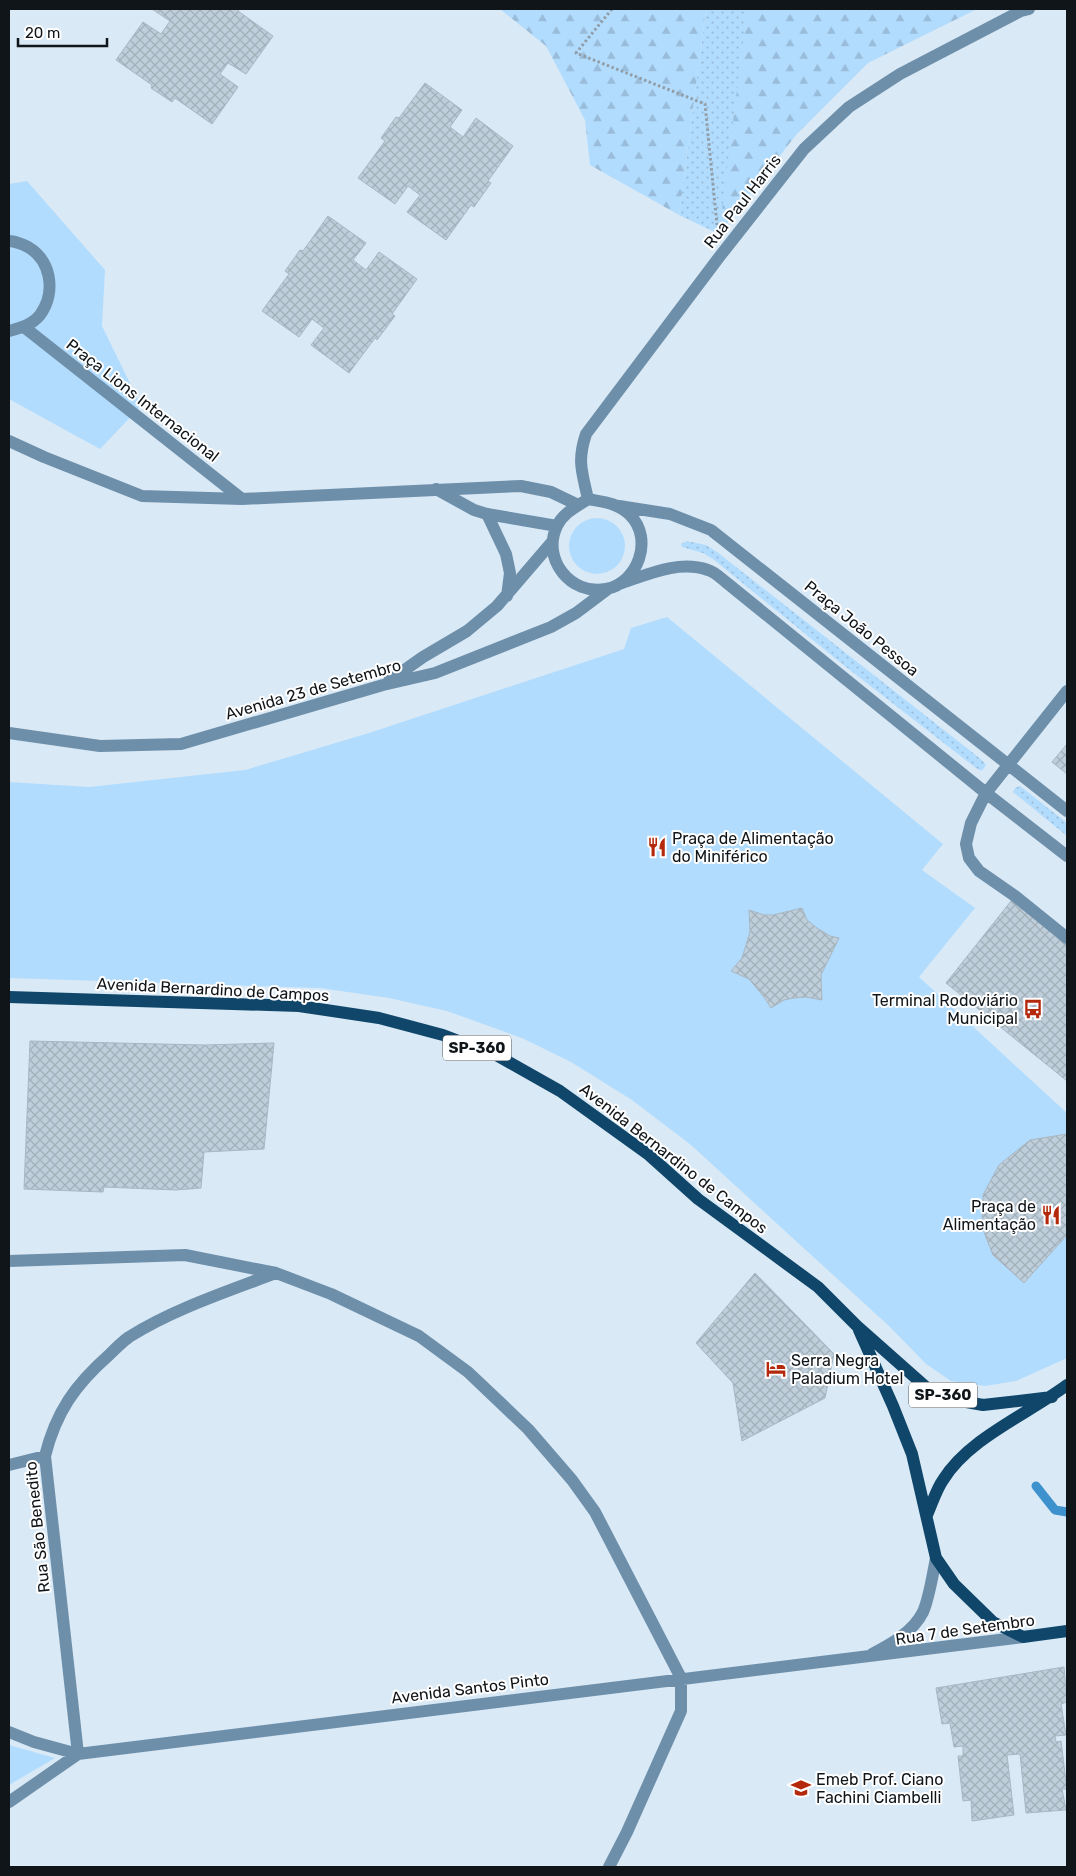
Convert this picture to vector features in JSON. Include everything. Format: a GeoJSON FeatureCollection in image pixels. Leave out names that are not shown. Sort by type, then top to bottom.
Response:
{"type":"FeatureCollection","features":[{"type":"Feature","properties":{"kind":"main road","name":"Avenida Bernardino de Campos"},"geometry":{"type":"LineString","coordinates":[[9,997],[299,1006],[379,1018],[443,1035],[498,1056],[560,1091],[649,1155],[698,1199],[818,1287],[857,1326],[928,1388],[950,1399],[983,1405],[1052,1397]]}},
{"type":"Feature","properties":{"kind":"main road","name":"Avenida Bernardino de Campos"},"geometry":{"type":"LineString","coordinates":[[857,1326],[912,1454],[927,1515]]}},
{"type":"Feature","properties":{"kind":"main road"},"geometry":{"type":"LineString","coordinates":[[927,1515],[942,1481],[951,1468],[967,1453],[1067,1385]]}},
{"type":"Feature","properties":{"kind":"main road","name":"SP-360"},"geometry":{"type":"LineString","coordinates":[[927,1515],[936,1558],[954,1584],[993,1622],[1023,1637]]}},
{"type":"Feature","properties":{"kind":"main road","name":"Rua 7 de Setembro"},"geometry":{"type":"LineString","coordinates":[[1023,1637],[1067,1631]]}},
{"type":"Feature","properties":{"kind":"street","name":"Rua Paul Harris"},"geometry":{"type":"LineString","coordinates":[[583,502],[580,464],[581,450],[586,434],[720,256],[804,149],[849,107],[900,74],[1021,11],[1029,9]]}},
{"type":"Feature","properties":{"kind":"street"},"geometry":{"type":"LineString","coordinates":[[9,241],[14,241],[31,249],[44,262],[50,281],[48,300],[39,316],[24,327],[9,331]]}},
{"type":"Feature","properties":{"kind":"street","name":"Praça Lions Internacional"},"geometry":{"type":"LineString","coordinates":[[24,327],[242,499]]}},
{"type":"Feature","properties":{"kind":"street"},"geometry":{"type":"LineString","coordinates":[[9,441],[142,496],[242,499],[521,486],[551,492],[583,502],[611,503],[619,506],[631,516],[639,529],[642,544],[640,559],[633,573],[622,583]]}},
{"type":"Feature","properties":{"kind":"street"},"geometry":{"type":"LineString","coordinates":[[436,489],[474,510],[487,514],[557,526]]}},
{"type":"Feature","properties":{"kind":"street"},"geometry":{"type":"LineString","coordinates":[[583,502],[566,513],[557,526],[552,542],[553,556],[559,569],[568,580],[580,587],[593,591],[608,589],[663,569],[686,566],[710,570],[1067,856]]}},
{"type":"Feature","properties":{"kind":"street","name":"Praça João Pessoa"},"geometry":{"type":"LineString","coordinates":[[619,506],[670,514],[711,530],[1067,811]]}},
{"type":"Feature","properties":{"kind":"street"},"geometry":{"type":"LineString","coordinates":[[487,514],[506,554],[510,573],[507,596]]}},
{"type":"Feature","properties":{"kind":"street"},"geometry":{"type":"LineString","coordinates":[[383,685],[423,657],[466,631],[507,596],[552,542]]}},
{"type":"Feature","properties":{"kind":"street","name":"Avenida 23 de Setembro"},"geometry":{"type":"LineString","coordinates":[[9,733],[100,746],[181,744],[383,685],[435,672],[550,627],[576,613],[608,589]]}},
{"type":"Feature","properties":{"kind":"street"},"geometry":{"type":"LineString","coordinates":[[1067,691],[986,793],[971,824],[966,844],[969,858],[979,871],[1015,896],[1067,938]]}},
{"type":"Feature","properties":{"kind":"street"},"geometry":{"type":"LineString","coordinates":[[9,1261],[185,1255],[276,1273],[331,1294],[419,1336],[468,1372],[528,1429],[572,1480],[595,1512],[681,1678],[681,1711],[610,1867]]}},
{"type":"Feature","properties":{"kind":"street","name":"Rua São Benedito"},"geometry":{"type":"LineString","coordinates":[[78,1754],[45,1456],[51,1432],[65,1404],[93,1369],[128,1338],[191,1305],[276,1273]]}},
{"type":"Feature","properties":{"kind":"street"},"geometry":{"type":"LineString","coordinates":[[9,1465],[45,1456]]}},
{"type":"Feature","properties":{"kind":"street"},"geometry":{"type":"LineString","coordinates":[[866,1658],[896,1642],[912,1627],[923,1612],[936,1558]]}},
{"type":"Feature","properties":{"kind":"street","name":"Rua 7 de Setembro"},"geometry":{"type":"LineString","coordinates":[[866,1658],[1023,1637]]}},
{"type":"Feature","properties":{"kind":"street","name":"Avenida Santos Pinto"},"geometry":{"type":"LineString","coordinates":[[9,1732],[34,1742],[78,1754],[681,1678],[866,1658]]}},
{"type":"Feature","properties":{"kind":"street","name":"Avenida Santos Pinto"},"geometry":{"type":"LineString","coordinates":[[9,1802],[78,1754]]}},
{"type":"Feature","properties":{"kind":"path"},"geometry":{"type":"LineString","coordinates":[[612,9],[576,53],[705,104],[720,256]]}},
{"type":"Feature","properties":{"kind":"green space"},"geometry":{"type":"Polygon","coordinates":[[[500,9],[706,9],[679,215],[590,165],[585,120],[546,46],[500,9]]]}},
{"type":"Feature","properties":{"kind":"green space"},"geometry":{"type":"Polygon","coordinates":[[[706,9],[750,9],[719,234],[679,215],[706,9]]]}},
{"type":"Feature","properties":{"kind":"green space"},"geometry":{"type":"Polygon","coordinates":[[[747,9],[977,9],[868,63],[796,135],[719,234],[747,9]]]}},
{"type":"Feature","properties":{"kind":"green space"},"geometry":{"type":"Polygon","coordinates":[[[27,181],[105,270],[102,326],[141,406],[100,449],[9,399],[9,184],[27,181]]]}},
{"type":"Feature","properties":{"kind":"green space"},"geometry":{"type":"Polygon","coordinates":[[[591,518],[603,518],[613,522],[621,530],[625,546],[621,562],[613,570],[603,574],[591,574],[581,570],[573,562],[569,552],[569,540],[573,530],[581,522],[591,518]]]}},
{"type":"Feature","properties":{"kind":"green space"},"geometry":{"type":"Polygon","coordinates":[[[687,541],[706,545],[717,552],[982,760],[986,765],[984,768],[981,771],[976,768],[846,667],[713,559],[703,553],[682,547],[681,544],[687,541]]]}},
{"type":"Feature","properties":{"kind":"green space"},"geometry":{"type":"Polygon","coordinates":[[[667,617],[943,844],[922,870],[975,908],[919,977],[1067,1113],[1067,1358],[1016,1381],[985,1386],[951,1381],[926,1364],[890,1327],[691,1145],[632,1100],[571,1062],[522,1038],[447,1011],[389,998],[320,988],[9,978],[9,782],[89,787],[245,770],[369,733],[624,649],[631,628],[667,617]]]}},
{"type":"Feature","properties":{"kind":"green space"},"geometry":{"type":"Polygon","coordinates":[[[1020,786],[1067,823],[1067,836],[1013,792],[1015,788],[1020,786]]]}},
{"type":"Feature","properties":{"kind":"green space"},"geometry":{"type":"Polygon","coordinates":[[[9,1745],[55,1758],[9,1785],[9,1745]]]}},
{"type":"Feature","properties":{"kind":"building"},"geometry":{"type":"Polygon","coordinates":[[[152,9],[240,9],[238,11],[273,36],[246,74],[228,63],[220,74],[238,87],[212,124],[175,98],[172,102],[151,88],[152,85],[116,60],[143,22],[161,34],[170,21],[152,9]]]}},
{"type":"Feature","properties":{"kind":"building"},"geometry":{"type":"Polygon","coordinates":[[[425,83],[462,110],[450,127],[463,137],[476,118],[513,146],[488,181],[491,183],[474,207],[471,205],[446,240],[407,212],[420,195],[408,186],[395,204],[358,178],[385,141],[381,138],[396,117],[399,118],[425,83]]]}},
{"type":"Feature","properties":{"kind":"building"},"geometry":{"type":"Polygon","coordinates":[[[328,216],[366,243],[353,260],[366,270],[379,252],[417,279],[392,314],[395,316],[377,340],[375,338],[349,373],[311,345],[324,328],[312,319],[299,337],[262,311],[289,274],[285,271],[300,250],[303,251],[328,216]]]}},
{"type":"Feature","properties":{"kind":"building"},"geometry":{"type":"Polygon","coordinates":[[[1067,744],[1067,774],[1052,762],[1067,744]]]}},
{"type":"Feature","properties":{"kind":"building"},"geometry":{"type":"Polygon","coordinates":[[[1015,896],[1067,938],[1067,1081],[946,983],[1015,896]]]}},
{"type":"Feature","properties":{"kind":"building"},"geometry":{"type":"Polygon","coordinates":[[[802,908],[807,920],[830,936],[839,938],[821,975],[822,1000],[806,997],[794,998],[784,1000],[771,1008],[749,979],[731,971],[742,958],[750,932],[749,910],[764,915],[773,915],[802,908]]]}},
{"type":"Feature","properties":{"kind":"building"},"geometry":{"type":"Polygon","coordinates":[[[30,1041],[205,1045],[274,1043],[264,1149],[204,1152],[201,1188],[176,1190],[104,1187],[103,1192],[24,1189],[30,1041]]]}},
{"type":"Feature","properties":{"kind":"building"},"geometry":{"type":"Polygon","coordinates":[[[1067,1134],[1067,1235],[1024,1283],[993,1255],[982,1227],[983,1195],[999,1165],[1030,1140],[1067,1134]]]}},
{"type":"Feature","properties":{"kind":"building","name":"Serra Negra Paladium Hotel"},"geometry":{"type":"Polygon","coordinates":[[[755,1273],[834,1354],[825,1398],[742,1441],[733,1383],[696,1343],[755,1273]]]}},
{"type":"Feature","properties":{"kind":"building"},"geometry":{"type":"Polygon","coordinates":[[[1064,1667],[1067,1702],[1061,1704],[1066,1735],[1055,1736],[1056,1742],[1061,1741],[1067,1789],[1062,1789],[1066,1810],[1026,1813],[1020,1754],[1007,1755],[1014,1815],[972,1821],[971,1800],[963,1801],[958,1756],[963,1756],[963,1746],[954,1747],[950,1723],[942,1724],[936,1688],[1064,1667]]]}},
{"type":"Feature","properties":{"kind":"waterway"},"geometry":{"type":"LineString","coordinates":[[1036,1486],[1055,1510],[1067,1512]]}},
{"type":"Feature","properties":{"kind":"place","name":"Praça de Alimentação do Miniférico"},"geometry":{"type":"Point","coordinates":[657,847]}},
{"type":"Feature","properties":{"kind":"place","name":"Terminal Rodoviário Municipal"},"geometry":{"type":"Point","coordinates":[1033,1009]}},
{"type":"Feature","properties":{"kind":"place","name":"Praça de Alimentação"},"geometry":{"type":"Point","coordinates":[1051,1215]}},
{"type":"Feature","properties":{"kind":"place","name":"Serra Negra Paladium Hotel"},"geometry":{"type":"Point","coordinates":[776,1369]}},
{"type":"Feature","properties":{"kind":"place","name":"Emeb Prof. Ciano Fachini Ciambelli"},"geometry":{"type":"Point","coordinates":[801,1788]}}]}
